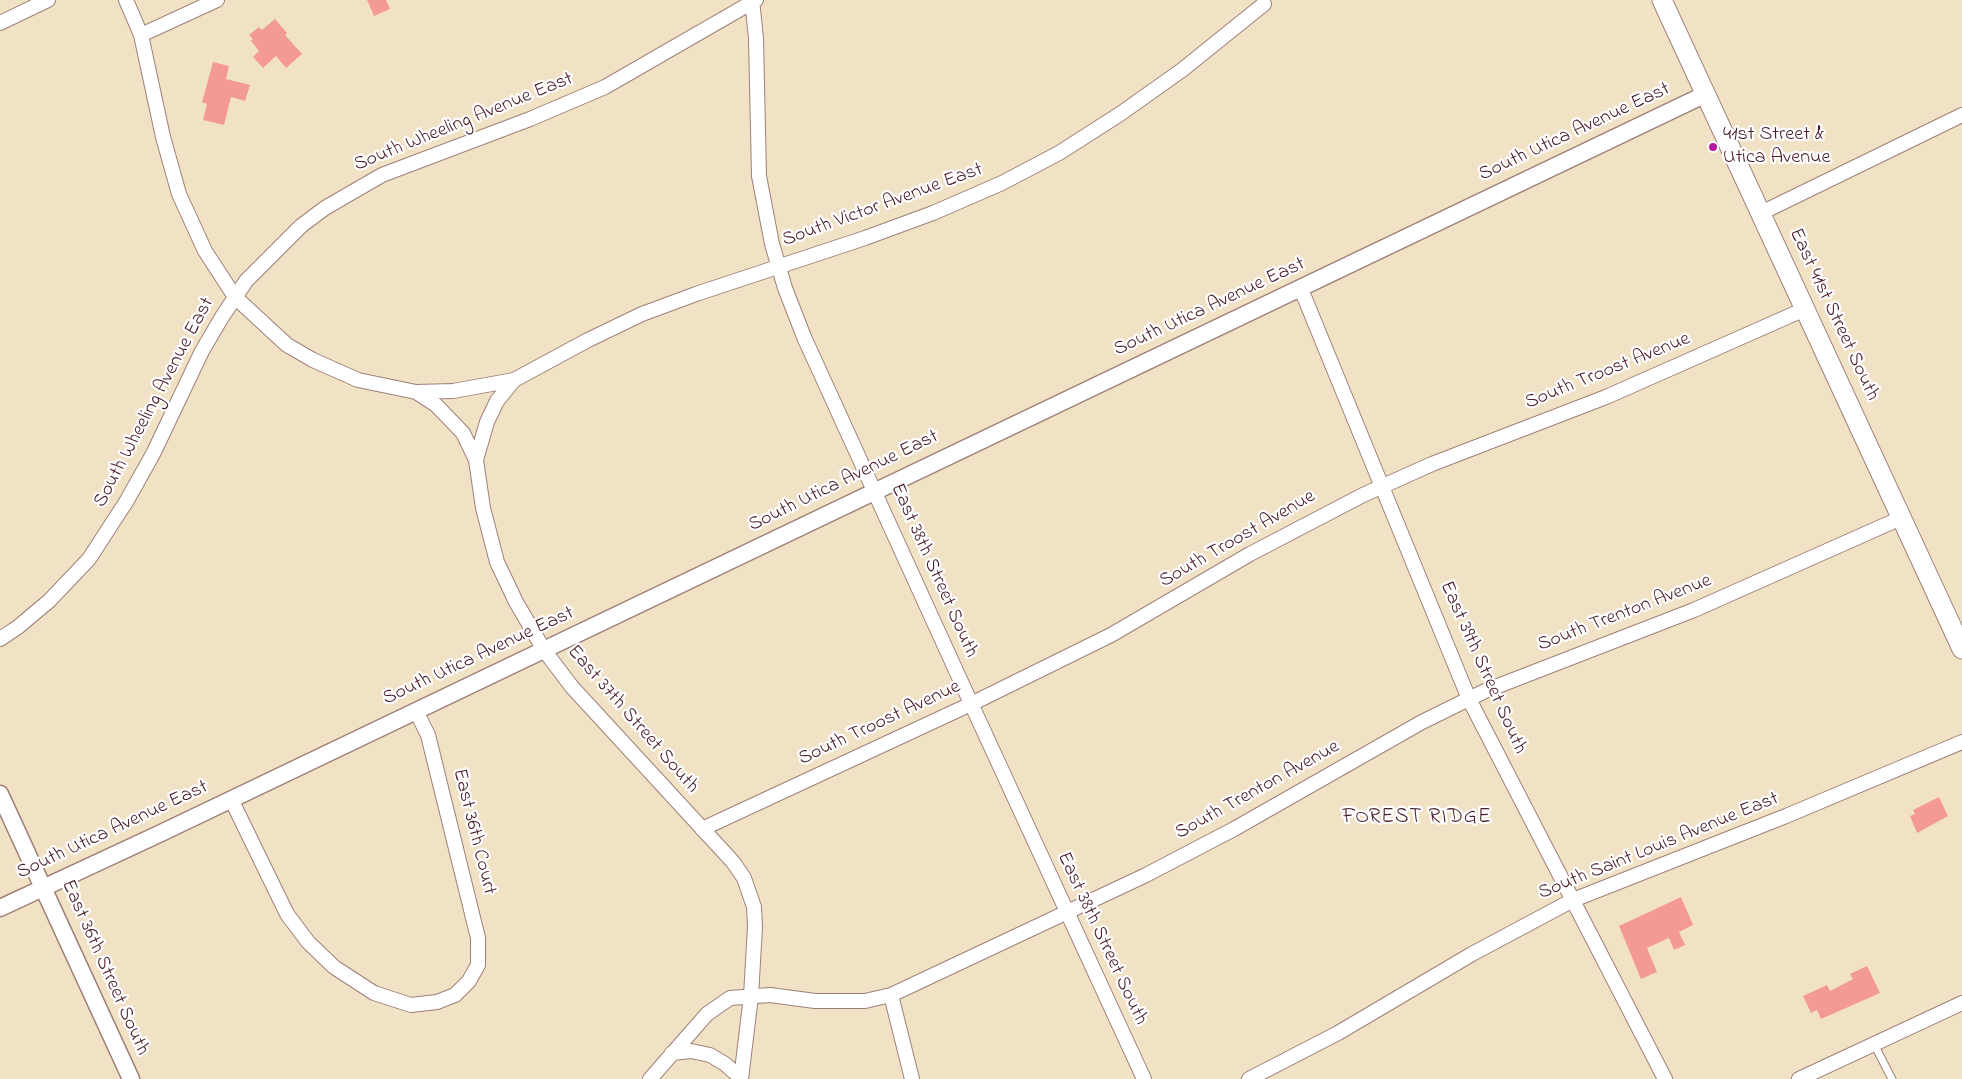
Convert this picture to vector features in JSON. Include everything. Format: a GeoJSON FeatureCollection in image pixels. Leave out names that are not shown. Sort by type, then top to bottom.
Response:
{"type":"FeatureCollection","features":[{"type":"Feature","properties":{"kind":"main road","name":"East 41st Street South"},"geometry":{"type":"LineString","coordinates":[[1662,0],[1962,649]]}},
{"type":"Feature","properties":{"kind":"street"},"geometry":{"type":"LineString","coordinates":[[0,23],[48,0]]}},
{"type":"Feature","properties":{"kind":"street","name":"East 37th Street South"},"geometry":{"type":"LineString","coordinates":[[126,0],[141,35],[159,119],[179,194],[205,251],[235,297],[280,339],[312,360],[358,380],[416,392],[436,405],[463,433],[476,460],[483,508],[497,562],[516,602],[544,650],[572,687],[733,862],[744,878],[754,907],[755,927],[751,996],[741,1078]]}},
{"type":"Feature","properties":{"kind":"street"},"geometry":{"type":"LineString","coordinates":[[141,35],[217,0]]}},
{"type":"Feature","properties":{"kind":"street","name":"East 38th Street South"},"geometry":{"type":"LineString","coordinates":[[753,1],[756,38],[760,176],[778,266],[804,338],[1066,913],[1144,1079]]}},
{"type":"Feature","properties":{"kind":"street","name":"South Wheeling Avenue East"},"geometry":{"type":"LineString","coordinates":[[0,639],[18,627],[56,594],[90,559],[105,537],[153,454],[202,351],[235,297],[246,281],[302,226],[353,190],[399,167],[530,119],[605,87],[685,43],[753,1]]}},
{"type":"Feature","properties":{"kind":"street","name":"South Victor Avenue East"},"geometry":{"type":"LineString","coordinates":[[416,392],[453,391],[514,380],[588,340],[642,314],[933,213],[1002,183],[1059,153],[1120,114],[1182,70],[1264,4]]}},
{"type":"Feature","properties":{"kind":"street","name":"South Utica Avenue East"},"geometry":{"type":"LineString","coordinates":[[0,908],[544,650],[874,490],[1301,289],[1706,94]]}},
{"type":"Feature","properties":{"kind":"street"},"geometry":{"type":"LineString","coordinates":[[1761,213],[1962,115]]}},
{"type":"Feature","properties":{"kind":"street","name":"East 39th Street South"},"geometry":{"type":"LineString","coordinates":[[1301,289],[1469,699],[1665,1079]]}},
{"type":"Feature","properties":{"kind":"street","name":"South Troost Avenue"},"geometry":{"type":"LineString","coordinates":[[702,829],[971,704],[1111,635],[1250,554],[1327,512],[1381,486],[1490,440],[1606,397],[1805,309]]}},
{"type":"Feature","properties":{"kind":"street","name":"South Victor Avenue East"},"geometry":{"type":"LineString","coordinates":[[476,460],[487,422],[497,401],[514,380]]}},
{"type":"Feature","properties":{"kind":"street","name":"South Trenton Avenue"},"geometry":{"type":"LineString","coordinates":[[650,1079],[707,1014],[730,998],[770,995],[815,1001],[865,1001],[891,995],[1146,875],[1234,829],[1328,775],[1469,699],[1694,610],[1901,518]]}},
{"type":"Feature","properties":{"kind":"street","name":"East 36th Court"},"geometry":{"type":"LineString","coordinates":[[231,799],[287,914],[308,942],[334,967],[374,993],[411,1005],[437,1002],[455,995],[470,982],[478,965],[478,938],[428,735],[416,710]]}},
{"type":"Feature","properties":{"kind":"street","name":"South Saint Louis Avenue East"},"geometry":{"type":"LineString","coordinates":[[1249,1079],[1338,1033],[1472,954],[1573,900],[1786,816],[1962,742]]}},
{"type":"Feature","properties":{"kind":"street","name":"East 36th Street South"},"geometry":{"type":"LineString","coordinates":[[0,794],[132,1079]]}},
{"type":"Feature","properties":{"kind":"street"},"geometry":{"type":"LineString","coordinates":[[891,995],[912,1079]]}},
{"type":"Feature","properties":{"kind":"street"},"geometry":{"type":"LineString","coordinates":[[1798,1079],[1962,1003]]}},
{"type":"Feature","properties":{"kind":"street"},"geometry":{"type":"LineString","coordinates":[[672,1053],[691,1051],[710,1055],[726,1064],[741,1078]]}},
{"type":"Feature","properties":{"kind":"lane"},"geometry":{"type":"LineString","coordinates":[[1874,1044],[1892,1079]]}},
{"type":"Feature","properties":{"kind":"building"},"geometry":{"type":"Polygon","coordinates":[[[367,0],[386,0],[390,9],[374,16],[367,0]]]}},
{"type":"Feature","properties":{"kind":"building"},"geometry":{"type":"Polygon","coordinates":[[[275,19],[287,33],[285,35],[302,54],[286,68],[276,56],[263,68],[253,57],[259,51],[249,35],[259,27],[262,30],[275,19]]]}},
{"type":"Feature","properties":{"kind":"building"},"geometry":{"type":"Polygon","coordinates":[[[213,62],[229,66],[226,79],[250,85],[245,101],[231,97],[224,125],[203,120],[207,104],[202,102],[213,62]]]}},
{"type":"Feature","properties":{"kind":"building"},"geometry":{"type":"Polygon","coordinates":[[[1939,797],[1948,816],[1917,833],[1910,816],[1915,814],[1913,810],[1939,797]]]}},
{"type":"Feature","properties":{"kind":"building"},"geometry":{"type":"Polygon","coordinates":[[[1681,897],[1693,925],[1679,932],[1685,945],[1674,950],[1669,938],[1647,948],[1657,972],[1641,979],[1619,926],[1681,897]]]}},
{"type":"Feature","properties":{"kind":"building"},"geometry":{"type":"Polygon","coordinates":[[[1867,966],[1880,993],[1821,1019],[1817,1010],[1811,1013],[1803,996],[1827,985],[1830,991],[1853,979],[1850,974],[1867,966]]]}},
{"type":"Feature","properties":{"kind":"place","name":"41st Street & Utica Avenue"},"geometry":{"type":"Point","coordinates":[1713,147]}},
{"type":"Feature","properties":{"kind":"district","name":"FOREST RIDGE"},"geometry":{"type":"Point","coordinates":[1417,819]}}]}
